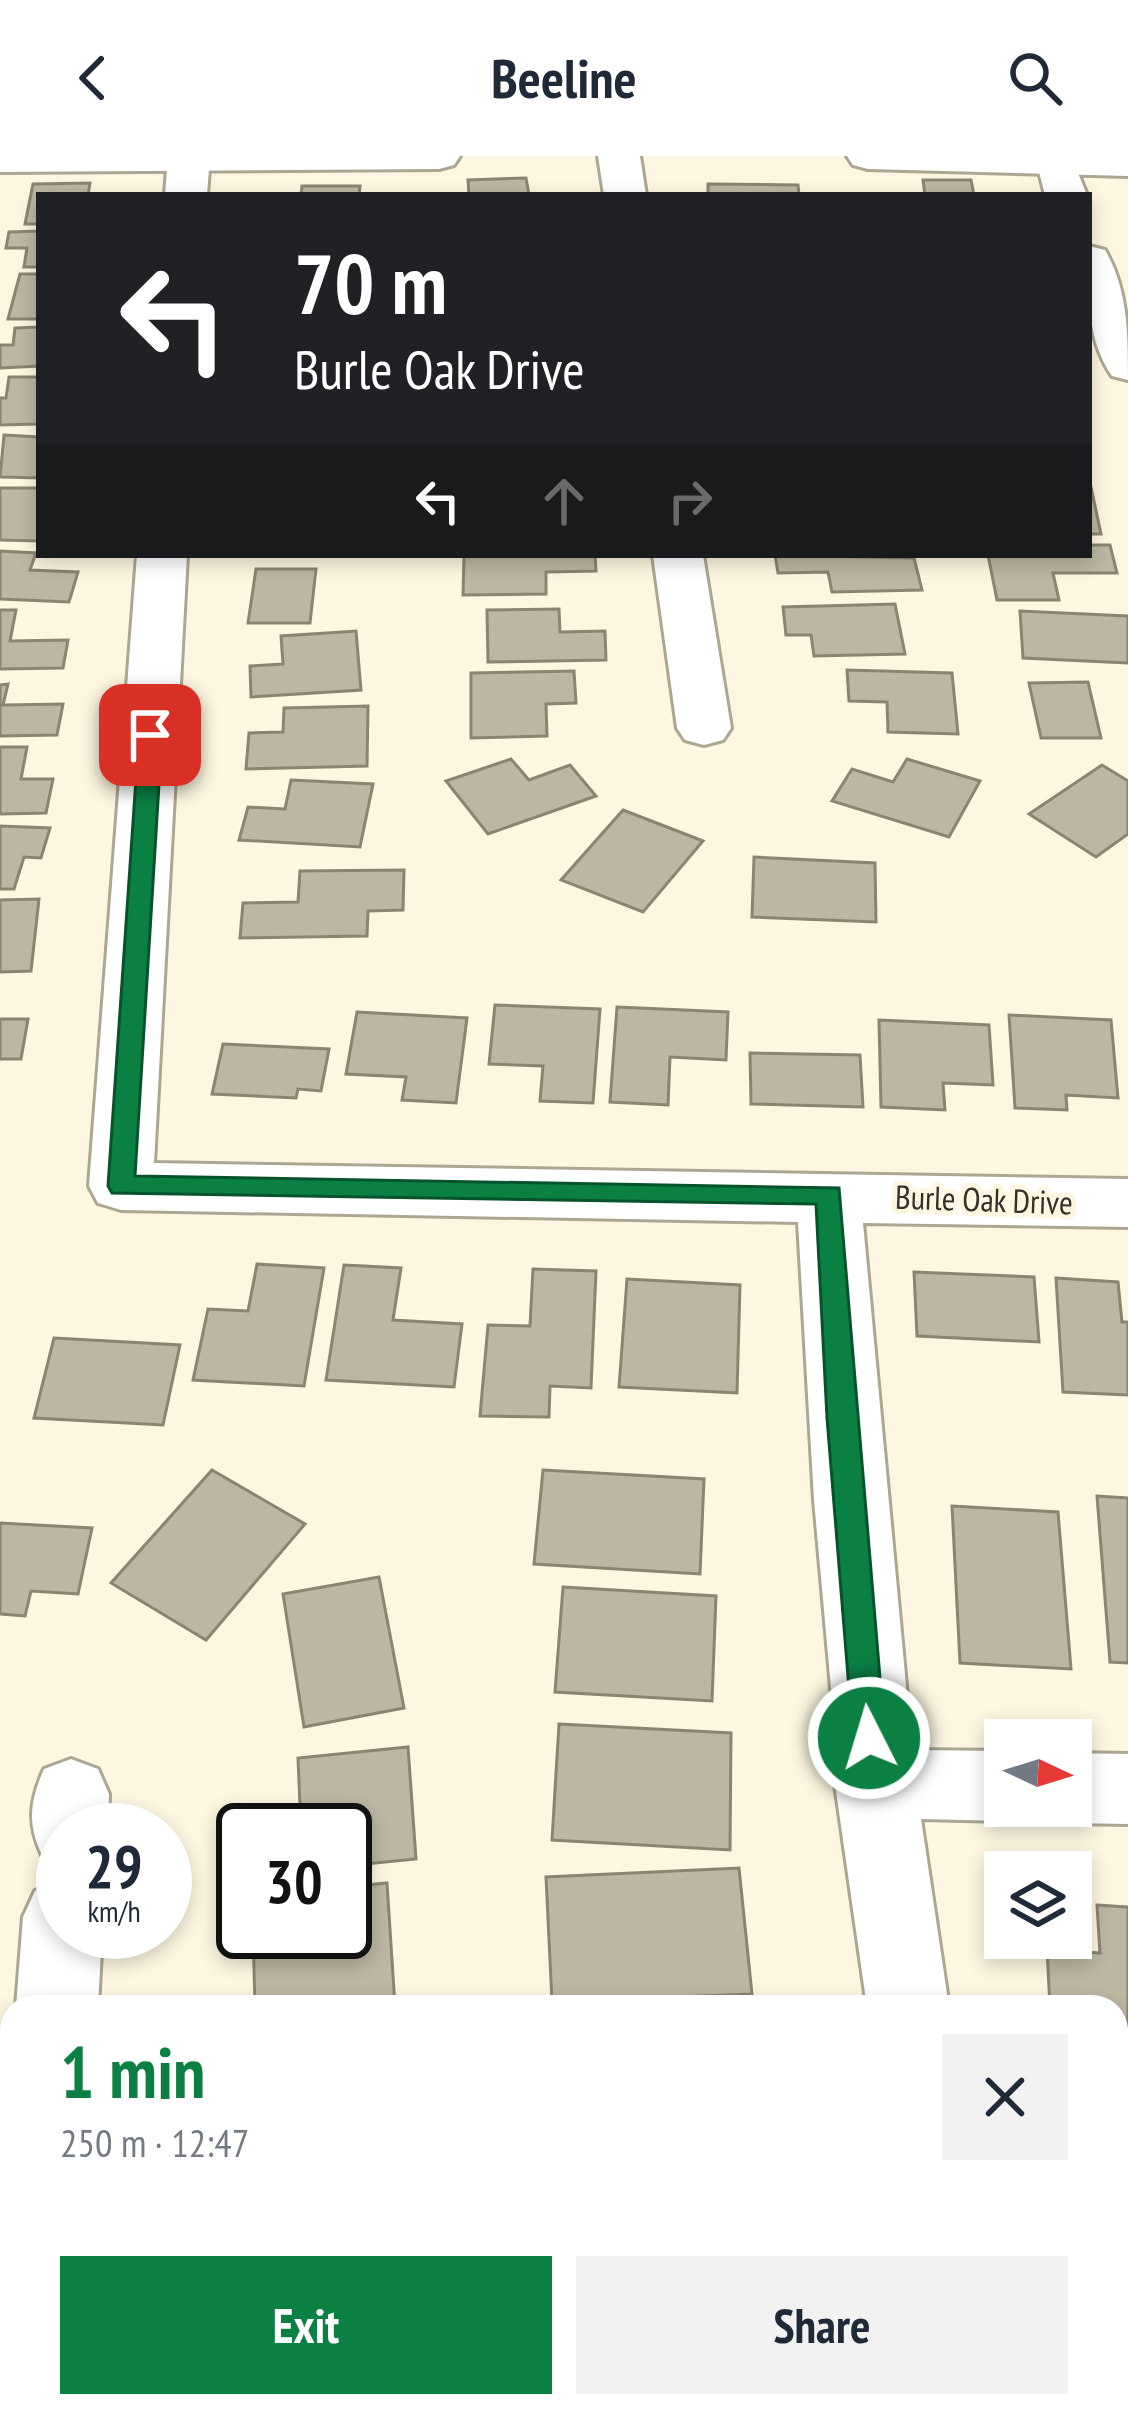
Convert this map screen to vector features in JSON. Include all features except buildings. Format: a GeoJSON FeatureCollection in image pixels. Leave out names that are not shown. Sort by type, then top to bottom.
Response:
{"type":"FeatureCollection","features":[{"type":"Feature","properties":{"kind":"street"},"geometry":{"type":"LineString","coordinates":[[0,159],[188,171],[439,156]]}},
{"type":"Feature","properties":{"kind":"street"},"geometry":{"type":"LineString","coordinates":[[620,156],[625,192]]}},
{"type":"Feature","properties":{"kind":"street"},"geometry":{"type":"LineString","coordinates":[[868,156],[1059,177],[1128,164]]}},
{"type":"Feature","properties":{"kind":"street"},"geometry":{"type":"LineString","coordinates":[[1092,267],[1128,366]]}},
{"type":"Feature","properties":{"kind":"street","name":"Burle Oak Drive"},"geometry":{"type":"LineString","coordinates":[[162,558],[121,1186],[1128,1203]]}},
{"type":"Feature","properties":{"kind":"street"},"geometry":{"type":"LineString","coordinates":[[679,558],[704,728]]}},
{"type":"Feature","properties":{"kind":"street"},"geometry":{"type":"LineString","coordinates":[[829,1195],[841,1418],[873,1784],[906,1995]]}},
{"type":"Feature","properties":{"kind":"street"},"geometry":{"type":"LineString","coordinates":[[873,1784],[984,1786]]}},
{"type":"Feature","properties":{"kind":"street"},"geometry":{"type":"LineString","coordinates":[[1092,1788],[1128,1789]]}},
{"type":"Feature","properties":{"kind":"street"},"geometry":{"type":"LineString","coordinates":[[58,1995],[60,1959]]}},
{"type":"Feature","properties":{"kind":"route"},"geometry":{"type":"LineString","coordinates":[[150,735],[121,1186],[829,1195],[841,1418],[869,1738]]}}]}
